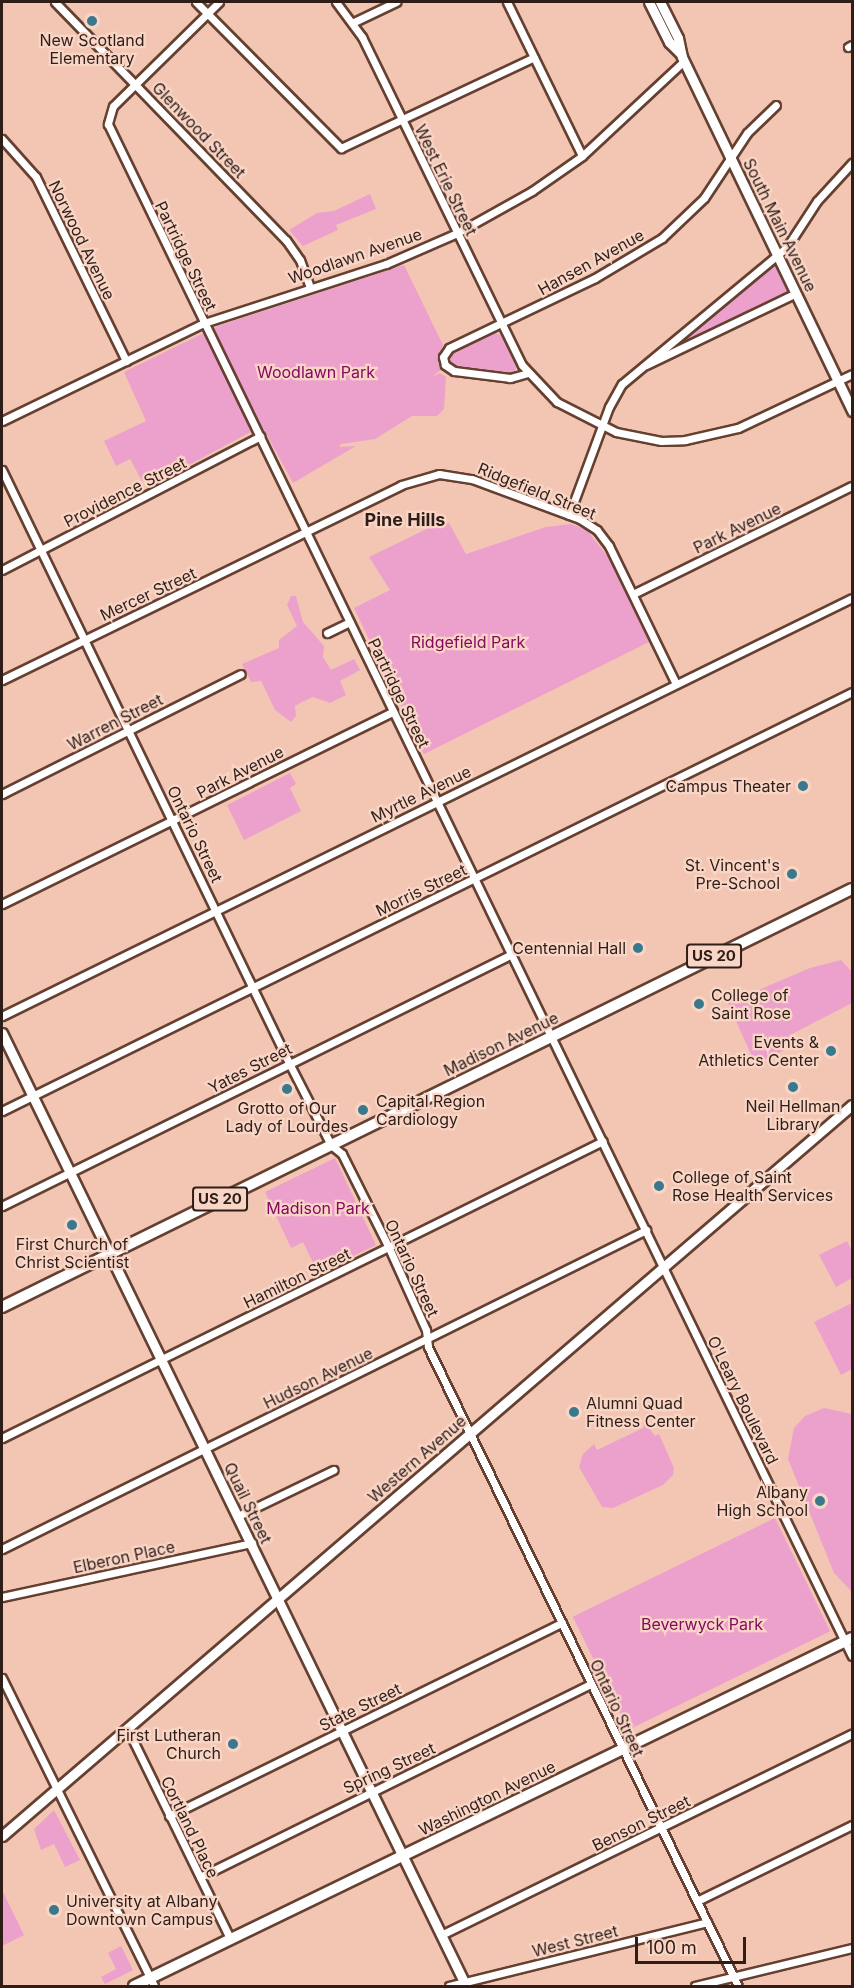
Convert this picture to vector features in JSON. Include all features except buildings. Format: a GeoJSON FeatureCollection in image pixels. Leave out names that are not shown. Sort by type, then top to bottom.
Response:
{"type":"FeatureCollection","features":[{"type":"Feature","properties":{"kind":"main road","name":"Madison Avenue"},"geometry":{"type":"LineString","coordinates":[[2,1307],[852,888]]}},
{"type":"Feature","properties":{"kind":"main road","name":"Washington Avenue"},"geometry":{"type":"LineString","coordinates":[[134,1986],[152,1983],[230,1938],[849,1640]]}},
{"type":"Feature","properties":{"kind":"street","name":"Glenwood Street"},"geometry":{"type":"LineString","coordinates":[[55,2],[292,247],[310,287]]}},
{"type":"Feature","properties":{"kind":"street"},"geometry":{"type":"LineString","coordinates":[[196,2],[341,148],[534,57]]}},
{"type":"Feature","properties":{"kind":"street"},"geometry":{"type":"LineString","coordinates":[[135,84],[219,2]]}},
{"type":"Feature","properties":{"kind":"street","name":"West Erie Street"},"geometry":{"type":"LineString","coordinates":[[336,2],[354,22],[528,373],[557,402],[601,427],[661,441],[696,439],[748,424],[852,374]]}},
{"type":"Feature","properties":{"kind":"street"},"geometry":{"type":"LineString","coordinates":[[354,22],[396,2]]}},
{"type":"Feature","properties":{"kind":"street"},"geometry":{"type":"LineString","coordinates":[[507,2],[582,156]]}},
{"type":"Feature","properties":{"kind":"street","name":"South Main Avenue"},"geometry":{"type":"LineString","coordinates":[[649,2],[669,42],[682,57]]}},
{"type":"Feature","properties":{"kind":"street","name":"South Main Avenue"},"geometry":{"type":"LineString","coordinates":[[660,2],[678,38],[682,57],[852,411]]}},
{"type":"Feature","properties":{"kind":"street","name":"Woodlawn Avenue"},"geometry":{"type":"LineString","coordinates":[[2,421],[204,323],[386,264],[457,233],[532,191],[582,156],[682,57]]}},
{"type":"Feature","properties":{"kind":"street","name":"Partridge Street"},"geometry":{"type":"LineString","coordinates":[[135,84],[110,110],[111,129],[663,1268]]}},
{"type":"Feature","properties":{"kind":"street","name":"Hansen Avenue"},"geometry":{"type":"LineString","coordinates":[[502,323],[595,278],[650,247],[696,207],[747,134],[776,105]]}},
{"type":"Feature","properties":{"kind":"street","name":"Norwood Avenue"},"geometry":{"type":"LineString","coordinates":[[2,139],[36,177],[126,361]]}},
{"type":"Feature","properties":{"kind":"street"},"geometry":{"type":"LineString","coordinates":[[569,515],[616,393],[638,369],[789,245],[823,194],[852,163]]}},
{"type":"Feature","properties":{"kind":"street"},"geometry":{"type":"LineString","coordinates":[[638,369],[796,293]]}},
{"type":"Feature","properties":{"kind":"street"},"geometry":{"type":"LineString","coordinates":[[502,323],[449,348],[443,357],[445,365],[454,371],[510,378],[528,373]]}},
{"type":"Feature","properties":{"kind":"street","name":"Providence Street"},"geometry":{"type":"LineString","coordinates":[[2,570],[260,436]]}},
{"type":"Feature","properties":{"kind":"street","name":"Ontario Street"},"geometry":{"type":"LineString","coordinates":[[2,470],[216,909],[252,989],[331,1145],[342,1154],[389,1248],[470,1434],[738,1986]]}},
{"type":"Feature","properties":{"kind":"street","name":"Ridgefield Street"},"geometry":{"type":"LineString","coordinates":[[306,533],[401,485],[439,474],[472,479],[569,515],[589,524],[604,537],[676,684]]}},
{"type":"Feature","properties":{"kind":"street","name":"Park Avenue"},"geometry":{"type":"LineString","coordinates":[[633,594],[852,486]]}},
{"type":"Feature","properties":{"kind":"street","name":"Mercer Street"},"geometry":{"type":"LineString","coordinates":[[2,680],[306,533]]}},
{"type":"Feature","properties":{"kind":"street","name":"Myrtle Avenue"},"geometry":{"type":"LineString","coordinates":[[2,1016],[852,598]]}},
{"type":"Feature","properties":{"kind":"street"},"geometry":{"type":"LineString","coordinates":[[327,633],[350,622]]}},
{"type":"Feature","properties":{"kind":"street","name":"Warren Street"},"geometry":{"type":"LineString","coordinates":[[2,794],[241,674]]}},
{"type":"Feature","properties":{"kind":"street","name":"Morris Street"},"geometry":{"type":"LineString","coordinates":[[2,1111],[852,692]]}},
{"type":"Feature","properties":{"kind":"street","name":"Park Avenue"},"geometry":{"type":"LineString","coordinates":[[2,904],[393,712]]}},
{"type":"Feature","properties":{"kind":"street","name":"Yates Street"},"geometry":{"type":"LineString","coordinates":[[2,1206],[512,954]]}},
{"type":"Feature","properties":{"kind":"street","name":"Quail Street"},"geometry":{"type":"LineString","coordinates":[[2,1034],[252,1543],[465,1985]]}},
{"type":"Feature","properties":{"kind":"street","name":"Western Avenue"},"geometry":{"type":"LineString","coordinates":[[2,1836],[852,1105]]}},
{"type":"Feature","properties":{"kind":"street","name":"Hamilton Street"},"geometry":{"type":"LineString","coordinates":[[2,1438],[603,1141]]}},
{"type":"Feature","properties":{"kind":"street","name":"Hudson Avenue"},"geometry":{"type":"LineString","coordinates":[[2,1549],[646,1230]]}},
{"type":"Feature","properties":{"kind":"street","name":"O'Leary Boulevard"},"geometry":{"type":"LineString","coordinates":[[663,1268],[849,1640]]}},
{"type":"Feature","properties":{"kind":"street"},"geometry":{"type":"LineString","coordinates":[[238,1516],[333,1470]]}},
{"type":"Feature","properties":{"kind":"street","name":"Elberon Place"},"geometry":{"type":"LineString","coordinates":[[2,1597],[252,1543]]}},
{"type":"Feature","properties":{"kind":"street","name":"State Street"},"geometry":{"type":"LineString","coordinates":[[169,1816],[562,1623]]}},
{"type":"Feature","properties":{"kind":"street"},"geometry":{"type":"LineString","coordinates":[[849,1640],[852,1656]]}},
{"type":"Feature","properties":{"kind":"street"},"geometry":{"type":"LineString","coordinates":[[2,1678],[55,1790],[152,1983]]}},
{"type":"Feature","properties":{"kind":"street","name":"Spring Street"},"geometry":{"type":"LineString","coordinates":[[200,1877],[372,1790],[591,1684]]}},
{"type":"Feature","properties":{"kind":"street","name":"Cortland Place"},"geometry":{"type":"LineString","coordinates":[[127,1728],[230,1938]]}},
{"type":"Feature","properties":{"kind":"street","name":"Benson Street"},"geometry":{"type":"LineString","coordinates":[[441,1935],[852,1734]]}},
{"type":"Feature","properties":{"kind":"street"},"geometry":{"type":"LineString","coordinates":[[697,1901],[852,1825]]}},
{"type":"Feature","properties":{"kind":"street","name":"West Street"},"geometry":{"type":"LineString","coordinates":[[448,1986],[465,1985],[707,1922]]}},
{"type":"Feature","properties":{"kind":"street"},"geometry":{"type":"LineString","coordinates":[[695,1986],[852,1948]]}},
{"type":"Feature","properties":{"kind":"green space"},"geometry":{"type":"Polygon","coordinates":[[[370,194],[376,209],[336,225],[338,230],[303,246],[289,230],[317,213],[334,211],[370,194]]]}},
{"type":"Feature","properties":{"kind":"green space"},"geometry":{"type":"Polygon","coordinates":[[[775,264],[788,290],[787,293],[674,347],[775,264]]]}},
{"type":"Feature","properties":{"kind":"green space","name":"Woodlawn Park"},"geometry":{"type":"Polygon","coordinates":[[[404,265],[443,345],[439,354],[442,369],[432,377],[440,373],[446,377],[444,409],[437,416],[412,416],[375,439],[341,444],[339,447],[356,446],[293,483],[262,426],[170,475],[167,470],[142,481],[130,459],[116,466],[104,441],[146,421],[124,372],[218,326],[404,265]]]}},
{"type":"Feature","properties":{"kind":"green space"},"geometry":{"type":"Polygon","coordinates":[[[496,333],[502,336],[517,367],[513,374],[454,368],[449,363],[454,350],[496,333]]]}},
{"type":"Feature","properties":{"kind":"green space","name":"Ridgefield Park"},"geometry":{"type":"Polygon","coordinates":[[[439,523],[449,523],[466,554],[546,527],[571,524],[587,530],[608,557],[649,642],[424,754],[354,608],[390,590],[369,557],[439,523]]]}},
{"type":"Feature","properties":{"kind":"green space"},"geometry":{"type":"Polygon","coordinates":[[[291,596],[296,596],[303,622],[324,646],[323,657],[331,670],[354,659],[360,670],[340,681],[346,695],[330,703],[313,697],[302,702],[295,706],[296,716],[291,722],[275,710],[261,681],[251,682],[242,664],[279,648],[279,640],[297,626],[287,605],[291,596]]]}},
{"type":"Feature","properties":{"kind":"green space"},"geometry":{"type":"Polygon","coordinates":[[[290,773],[296,784],[290,788],[301,811],[244,840],[227,805],[290,773]]]}},
{"type":"Feature","properties":{"kind":"green space"},"geometry":{"type":"Polygon","coordinates":[[[841,960],[852,972],[852,1003],[790,1035],[785,1050],[758,1063],[753,1059],[728,1003],[810,968],[841,960]]]}},
{"type":"Feature","properties":{"kind":"green space","name":"Madison Park"},"geometry":{"type":"Polygon","coordinates":[[[335,1158],[376,1245],[318,1273],[303,1242],[291,1248],[265,1192],[335,1158]]]}},
{"type":"Feature","properties":{"kind":"green space"},"geometry":{"type":"Polygon","coordinates":[[[847,1241],[852,1251],[852,1278],[836,1287],[819,1255],[847,1241]]]}},
{"type":"Feature","properties":{"kind":"green space"},"geometry":{"type":"Polygon","coordinates":[[[852,1303],[852,1369],[841,1375],[814,1322],[852,1303]]]}},
{"type":"Feature","properties":{"kind":"green space"},"geometry":{"type":"Polygon","coordinates":[[[824,1408],[852,1414],[852,1592],[834,1573],[788,1459],[794,1428],[805,1416],[824,1408]]]}},
{"type":"Feature","properties":{"kind":"green space"},"geometry":{"type":"Polygon","coordinates":[[[645,1422],[655,1436],[659,1434],[674,1468],[673,1475],[663,1485],[613,1508],[602,1507],[579,1467],[583,1454],[594,1444],[597,1450],[643,1428],[645,1422]]]}},
{"type":"Feature","properties":{"kind":"green space","name":"Beverwyck Park"},"geometry":{"type":"Polygon","coordinates":[[[775,1518],[830,1631],[628,1730],[573,1617],[775,1518]]]}},
{"type":"Feature","properties":{"kind":"green space"},"geometry":{"type":"Polygon","coordinates":[[[54,1810],[80,1860],[65,1867],[54,1844],[41,1850],[34,1829],[54,1810]]]}},
{"type":"Feature","properties":{"kind":"green space"},"geometry":{"type":"Polygon","coordinates":[[[2,1890],[24,1935],[2,1946],[2,1890]]]}},
{"type":"Feature","properties":{"kind":"green space"},"geometry":{"type":"Polygon","coordinates":[[[121,1946],[133,1970],[105,1984],[101,1977],[116,1969],[108,1953],[121,1946]]]}},
{"type":"Feature","properties":{"kind":"place","name":"New Scotland Elementary"},"geometry":{"type":"Point","coordinates":[92,21]}},
{"type":"Feature","properties":{"kind":"place","name":"Campus Theater"},"geometry":{"type":"Point","coordinates":[803,786]}},
{"type":"Feature","properties":{"kind":"place","name":"St. Vincent's Pre-School"},"geometry":{"type":"Point","coordinates":[792,874]}},
{"type":"Feature","properties":{"kind":"place","name":"Centennial Hall"},"geometry":{"type":"Point","coordinates":[638,948]}},
{"type":"Feature","properties":{"kind":"place","name":"College of Saint Rose"},"geometry":{"type":"Point","coordinates":[699,1004]}},
{"type":"Feature","properties":{"kind":"place","name":"Events & Athletics Center"},"geometry":{"type":"Point","coordinates":[831,1051]}},
{"type":"Feature","properties":{"kind":"place","name":"Neil Hellman Library"},"geometry":{"type":"Point","coordinates":[793,1087]}},
{"type":"Feature","properties":{"kind":"place","name":"Grotto of Our Lady of Lourdes"},"geometry":{"type":"Point","coordinates":[287,1089]}},
{"type":"Feature","properties":{"kind":"place","name":"Capital Region Cardiology"},"geometry":{"type":"Point","coordinates":[363,1110]}},
{"type":"Feature","properties":{"kind":"place","name":"College of Saint Rose Health Services"},"geometry":{"type":"Point","coordinates":[659,1186]}},
{"type":"Feature","properties":{"kind":"place","name":"First Church of Christ Scientist"},"geometry":{"type":"Point","coordinates":[72,1225]}},
{"type":"Feature","properties":{"kind":"place","name":"Alumni Quad Fitness Center"},"geometry":{"type":"Point","coordinates":[574,1412]}},
{"type":"Feature","properties":{"kind":"place","name":"Albany High School"},"geometry":{"type":"Point","coordinates":[820,1501]}},
{"type":"Feature","properties":{"kind":"place","name":"First Lutheran Church"},"geometry":{"type":"Point","coordinates":[233,1744]}},
{"type":"Feature","properties":{"kind":"place","name":"University at Albany Downtown Campus"},"geometry":{"type":"Point","coordinates":[54,1910]}},
{"type":"Feature","properties":{"kind":"district","name":"Pine Hills"},"geometry":{"type":"Point","coordinates":[405,520]}}]}
